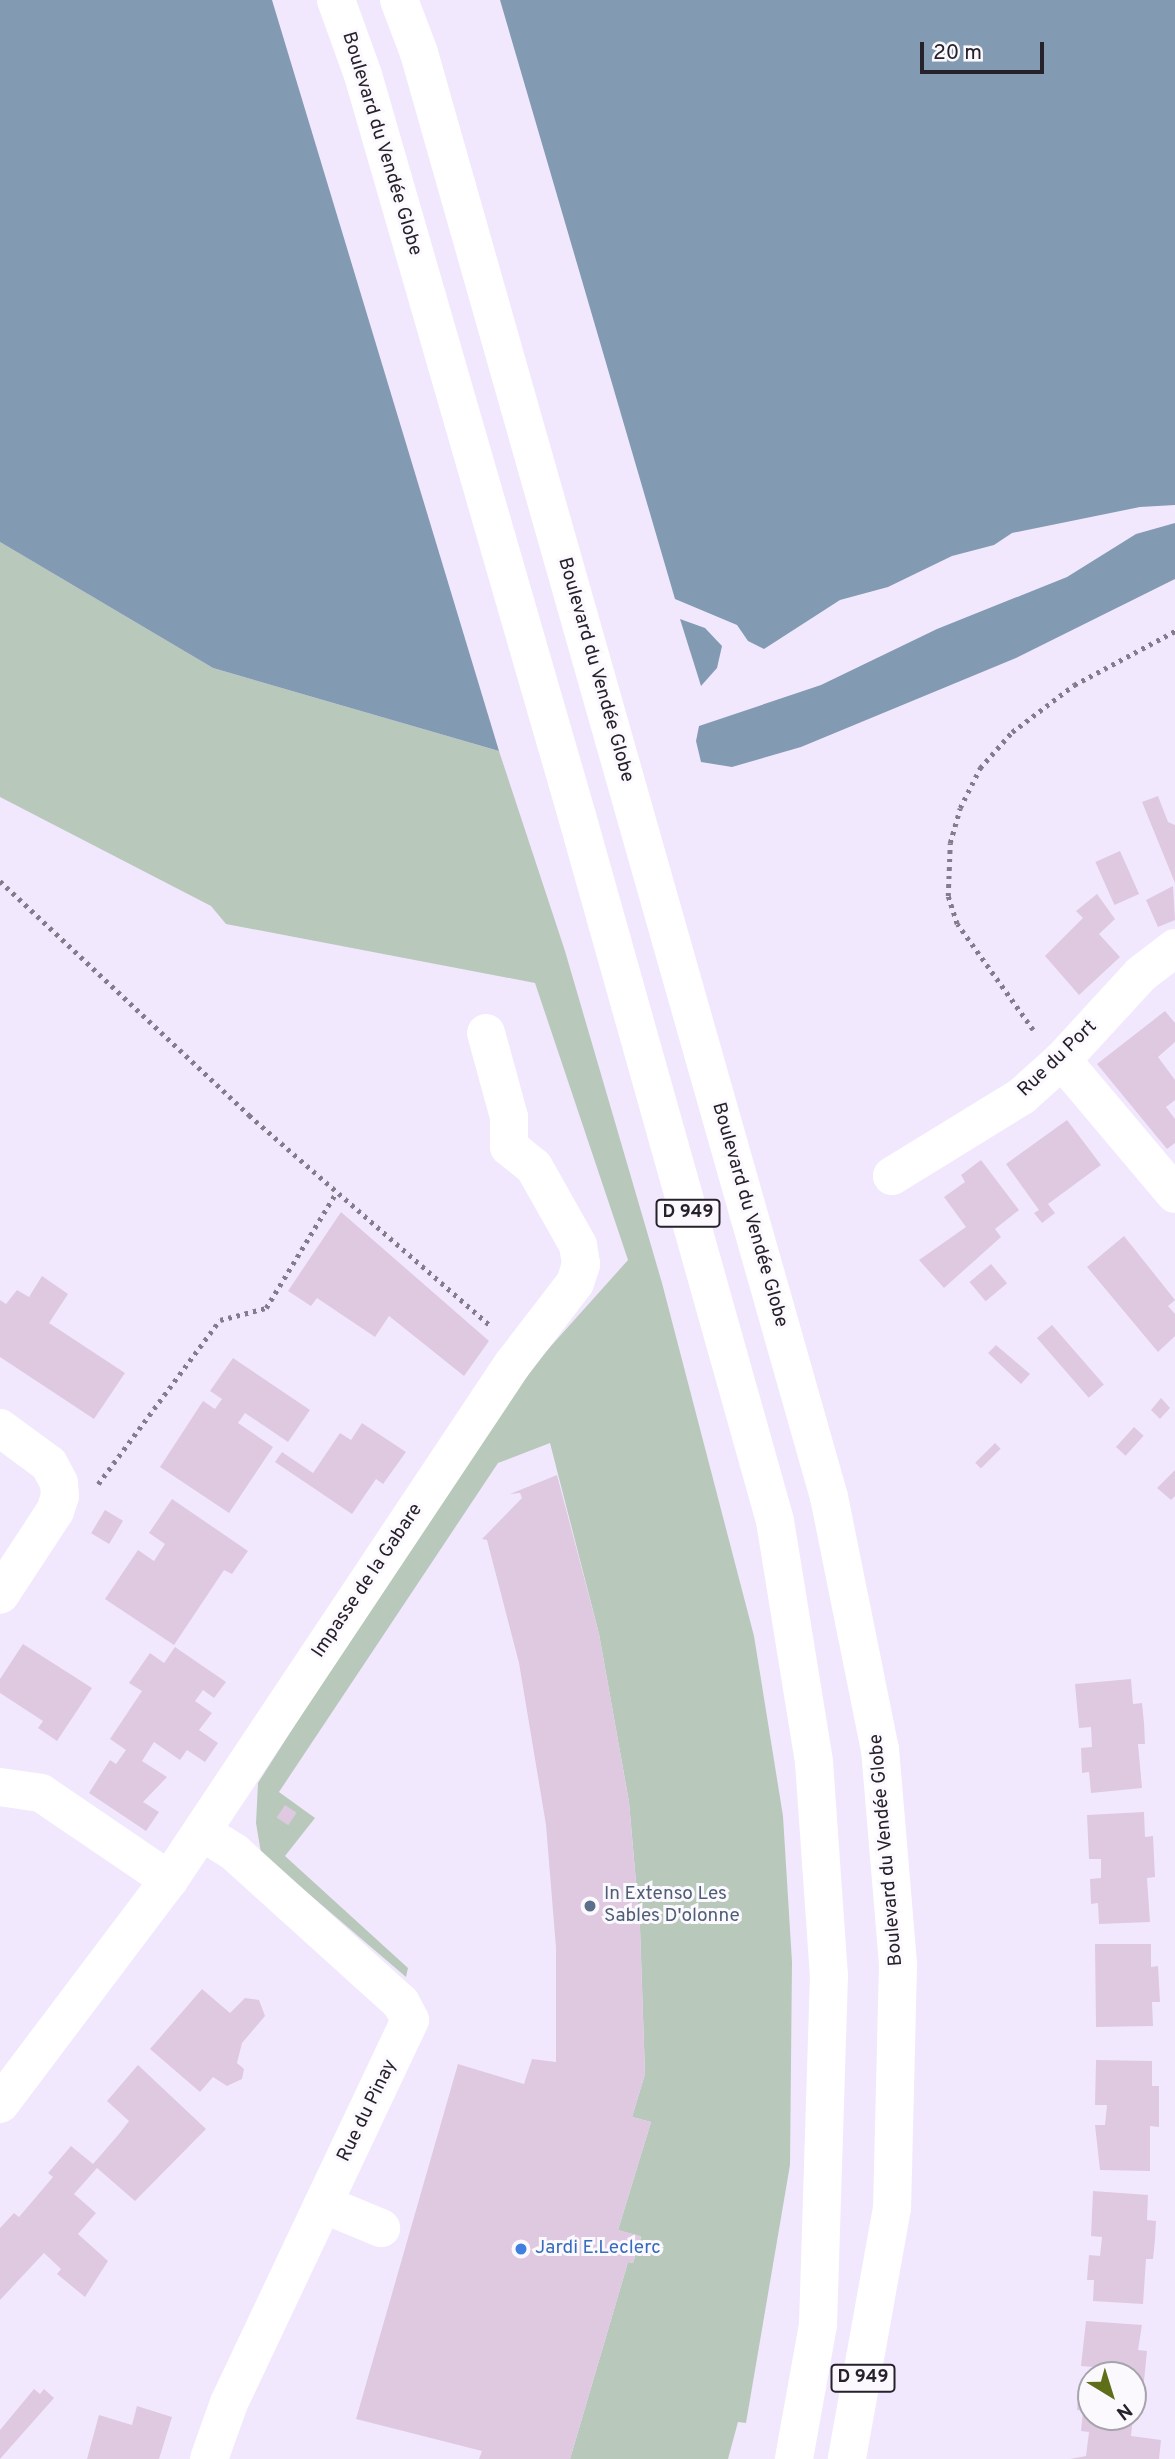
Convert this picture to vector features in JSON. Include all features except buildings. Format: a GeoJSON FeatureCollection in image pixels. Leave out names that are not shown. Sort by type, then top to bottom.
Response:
{"type":"FeatureCollection","features":[{"type":"Feature","properties":{"kind":"main road","name":"Boulevard du Vendée Globe"},"geometry":{"type":"LineString","coordinates":[[336,0],[363,75],[577,816],[775,1521],[814,1762],[829,1975],[818,2325],[794,2459]]}},
{"type":"Feature","properties":{"kind":"main road","name":"Boulevard du Vendée Globe"},"geometry":{"type":"LineString","coordinates":[[399,0],[419,53],[829,1496],[880,1749],[898,1965],[892,2208],[847,2459]]}},
{"type":"Feature","properties":{"kind":"main road","name":"Rue du Port"},"geometry":{"type":"LineString","coordinates":[[892,1176],[1022,1097],[1062,1060],[1141,974],[1175,948]]}},
{"type":"Feature","properties":{"kind":"main road","name":"Impasse de la Gabare"},"geometry":{"type":"LineString","coordinates":[[0,2104],[169,1880],[522,1352],[575,1283],[581,1264],[578,1245],[534,1167],[509,1147],[509,1117],[486,1033]]}},
{"type":"Feature","properties":{"kind":"main road"},"geometry":{"type":"LineString","coordinates":[[1062,1060],[1175,1194]]}},
{"type":"Feature","properties":{"kind":"main road"},"geometry":{"type":"LineString","coordinates":[[0,1428],[49,1464],[60,1483],[60,1496],[55,1511],[0,1595]]}},
{"type":"Feature","properties":{"kind":"main road"},"geometry":{"type":"LineString","coordinates":[[0,1787],[41,1793],[169,1880]]}},
{"type":"Feature","properties":{"kind":"main road","name":"Rue du Pinay"},"geometry":{"type":"LineString","coordinates":[[202,1832],[235,1853],[417,2006],[410,2027],[229,2403],[209,2459]]}},
{"type":"Feature","properties":{"kind":"main road"},"geometry":{"type":"LineString","coordinates":[[323,2204],[381,2228]]}},
{"type":"Feature","properties":{"kind":"path"},"geometry":{"type":"LineString","coordinates":[[1025,1014],[957,924],[948,896],[950,843],[960,808],[980,768],[1012,732],[1074,685],[1175,631]]}},
{"type":"Feature","properties":{"kind":"path"},"geometry":{"type":"LineString","coordinates":[[0,881],[336,1193],[522,1352]]}},
{"type":"Feature","properties":{"kind":"path"},"geometry":{"type":"LineString","coordinates":[[60,1496],[103,1482],[220,1320],[266,1308],[336,1193]]}},
{"type":"Feature","properties":{"kind":"green space"},"geometry":{"type":"Polygon","coordinates":[[[0,542],[213,668],[499,751],[565,951],[662,1283],[754,1636],[783,1816],[792,1962],[790,2165],[746,2423],[738,2422],[728,2459],[570,2459],[628,2262],[633,2263],[641,2237],[618,2230],[651,2122],[632,2117],[645,2074],[640,1928],[629,1802],[599,1634],[550,1443],[498,1463],[279,1792],[315,1818],[285,1856],[408,1968],[406,1977],[261,1853],[256,1823],[258,1783],[499,1404],[628,1260],[535,983],[226,924],[211,906],[0,797],[0,542]]]}},
{"type":"Feature","properties":{"kind":"water"},"geometry":{"type":"Polygon","coordinates":[[[0,0],[272,0],[499,751],[213,668],[0,542],[0,0]]]}},
{"type":"Feature","properties":{"kind":"water"},"geometry":{"type":"Polygon","coordinates":[[[500,0],[1175,0],[1175,505],[1140,507],[1012,533],[994,545],[952,556],[888,587],[840,600],[764,649],[748,641],[737,625],[675,599],[500,0]]]}},
{"type":"Feature","properties":{"kind":"water"},"geometry":{"type":"Polygon","coordinates":[[[1175,523],[1175,579],[1016,658],[801,747],[732,767],[701,762],[696,741],[699,726],[821,685],[937,629],[1067,577],[1136,534],[1175,523]]]}},
{"type":"Feature","properties":{"kind":"water"},"geometry":{"type":"Polygon","coordinates":[[[680,619],[705,628],[722,646],[717,668],[701,686],[680,619]]]}},
{"type":"Feature","properties":{"kind":"place","name":"In Extenso Les Sables D'olonne"},"geometry":{"type":"Point","coordinates":[590,1906]}},
{"type":"Feature","properties":{"kind":"place","name":"Jardi E.Leclerc"},"geometry":{"type":"Point","coordinates":[521,2249]}}]}
